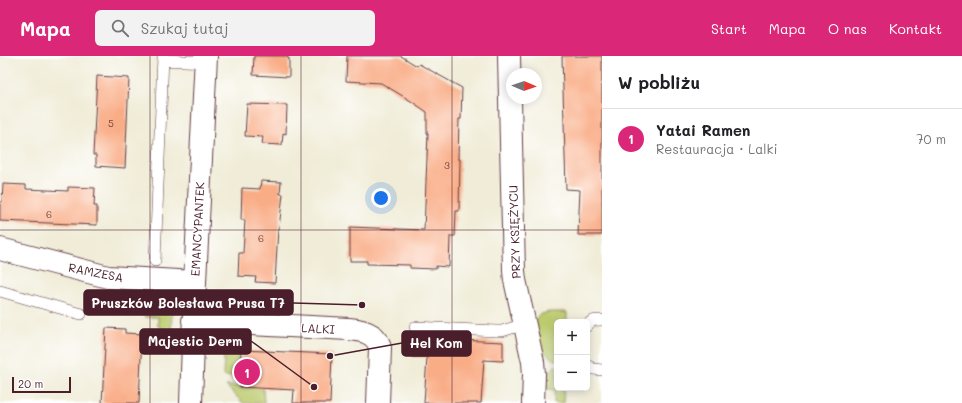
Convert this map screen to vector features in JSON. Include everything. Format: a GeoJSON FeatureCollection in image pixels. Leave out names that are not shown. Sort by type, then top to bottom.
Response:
{"type":"FeatureCollection","features":[{"type":"Feature","properties":{"kind":"street","name":"PRZY KSIĘŻYCU"},"geometry":{"type":"LineString","coordinates":[[504,57],[514,271],[534,368],[533,403]]}},
{"type":"Feature","properties":{"kind":"street","name":"EMANCYPANTEK"},"geometry":{"type":"LineString","coordinates":[[190,403],[206,59]]}},
{"type":"Feature","properties":{"kind":"street","name":"RAMZESA"},"geometry":{"type":"LineString","coordinates":[[0,249],[108,277],[195,282]]}},
{"type":"Feature","properties":{"kind":"street","name":"LALKI"},"geometry":{"type":"LineString","coordinates":[[193,321],[349,329],[367,332],[377,340],[380,348],[378,403]]}},
{"type":"Feature","properties":{"kind":"lane"},"geometry":{"type":"LineString","coordinates":[[155,261],[163,58],[206,59]]}},
{"type":"Feature","properties":{"kind":"lane"},"geometry":{"type":"LineString","coordinates":[[0,291],[80,314]]}},
{"type":"Feature","properties":{"kind":"lane"},"geometry":{"type":"LineString","coordinates":[[590,323],[594,320],[602,320]]}},
{"type":"Feature","properties":{"kind":"lane"},"geometry":{"type":"LineString","coordinates":[[415,327],[502,331],[525,324]]}},
{"type":"Feature","properties":{"kind":"lane"},"geometry":{"type":"LineString","coordinates":[[590,367],[602,370]]}},
{"type":"Feature","properties":{"kind":"green space"},"geometry":{"type":"Polygon","coordinates":[[[119,287],[173,287],[171,335],[158,326],[158,317],[145,317],[119,287]]]}},
{"type":"Feature","properties":{"kind":"green space"},"geometry":{"type":"Polygon","coordinates":[[[567,312],[567,319],[554,319],[554,360],[539,347],[534,321],[537,317],[545,313],[567,312]]]}},
{"type":"Feature","properties":{"kind":"green space"},"geometry":{"type":"Polygon","coordinates":[[[225,337],[241,338],[241,343],[238,343],[237,377],[223,376],[225,337]]]}},
{"type":"Feature","properties":{"kind":"green space"},"geometry":{"type":"Polygon","coordinates":[[[554,367],[554,390],[546,388],[543,379],[554,367]]]}},
{"type":"Feature","properties":{"kind":"green space"},"geometry":{"type":"Polygon","coordinates":[[[226,386],[263,388],[264,403],[243,403],[226,386]]]}},
{"type":"Feature","properties":{"kind":"green space"},"geometry":{"type":"Polygon","coordinates":[[[555,391],[564,391],[563,403],[554,403],[555,391]]]}},
{"type":"Feature","properties":{"kind":"building"},"geometry":{"type":"Polygon","coordinates":[[[254,56],[287,56],[287,58],[289,58],[289,77],[253,75],[254,56]]]}},
{"type":"Feature","properties":{"kind":"building"},"geometry":{"type":"Polygon","coordinates":[[[347,56],[401,56],[417,66],[419,64],[462,88],[461,119],[459,119],[458,159],[460,159],[459,211],[456,211],[455,236],[450,236],[449,267],[436,266],[436,269],[410,268],[410,265],[367,264],[367,261],[350,261],[350,227],[424,230],[428,133],[427,112],[411,101],[381,83],[346,81],[347,56]]]}},
{"type":"Feature","properties":{"kind":"building"},"geometry":{"type":"Polygon","coordinates":[[[562,56],[602,56],[602,235],[578,235],[580,190],[566,189],[562,56]]]}},
{"type":"Feature","properties":{"kind":"building"},"geometry":{"type":"Polygon","coordinates":[[[97,76],[129,78],[125,168],[96,166],[96,155],[93,155],[97,76]]]}},
{"type":"Feature","properties":{"kind":"building"},"geometry":{"type":"Polygon","coordinates":[[[247,104],[287,105],[286,134],[283,133],[282,145],[262,144],[263,137],[245,136],[247,104]]]}},
{"type":"Feature","properties":{"kind":"building"},"geometry":{"type":"Polygon","coordinates":[[[261,181],[281,182],[280,194],[283,194],[278,228],[275,283],[255,282],[256,277],[238,276],[239,253],[243,253],[245,220],[241,220],[242,188],[260,189],[261,181]]]}},
{"type":"Feature","properties":{"kind":"building"},"geometry":{"type":"Polygon","coordinates":[[[3,184],[26,185],[26,189],[68,191],[68,187],[95,188],[94,206],[97,206],[97,225],[0,221],[0,202],[2,202],[3,184]]]}},
{"type":"Feature","properties":{"kind":"building"},"geometry":{"type":"Polygon","coordinates":[[[106,328],[125,329],[125,333],[142,334],[139,403],[102,403],[106,328]]]}},
{"type":"Feature","properties":{"kind":"building"},"geometry":{"type":"Polygon","coordinates":[[[413,338],[503,342],[503,361],[484,360],[481,403],[424,403],[427,357],[412,357],[413,338]]]}},
{"type":"Feature","properties":{"kind":"building"},"geometry":{"type":"Polygon","coordinates":[[[241,350],[332,354],[330,403],[293,403],[294,390],[240,387],[241,350]]]}},
{"type":"Feature","properties":{"kind":"place","name":"Pruszków Bolesława Prusa T7"},"geometry":{"type":"Point","coordinates":[362,305]}},
{"type":"Feature","properties":{"kind":"place","name":"Hel Kom"},"geometry":{"type":"Point","coordinates":[330,356]}},
{"type":"Feature","properties":{"kind":"place","name":"Yatai Ramen"},"geometry":{"type":"Point","coordinates":[247,372]}},
{"type":"Feature","properties":{"kind":"place","name":"Majestic Derm"},"geometry":{"type":"Point","coordinates":[314,387]}}]}
